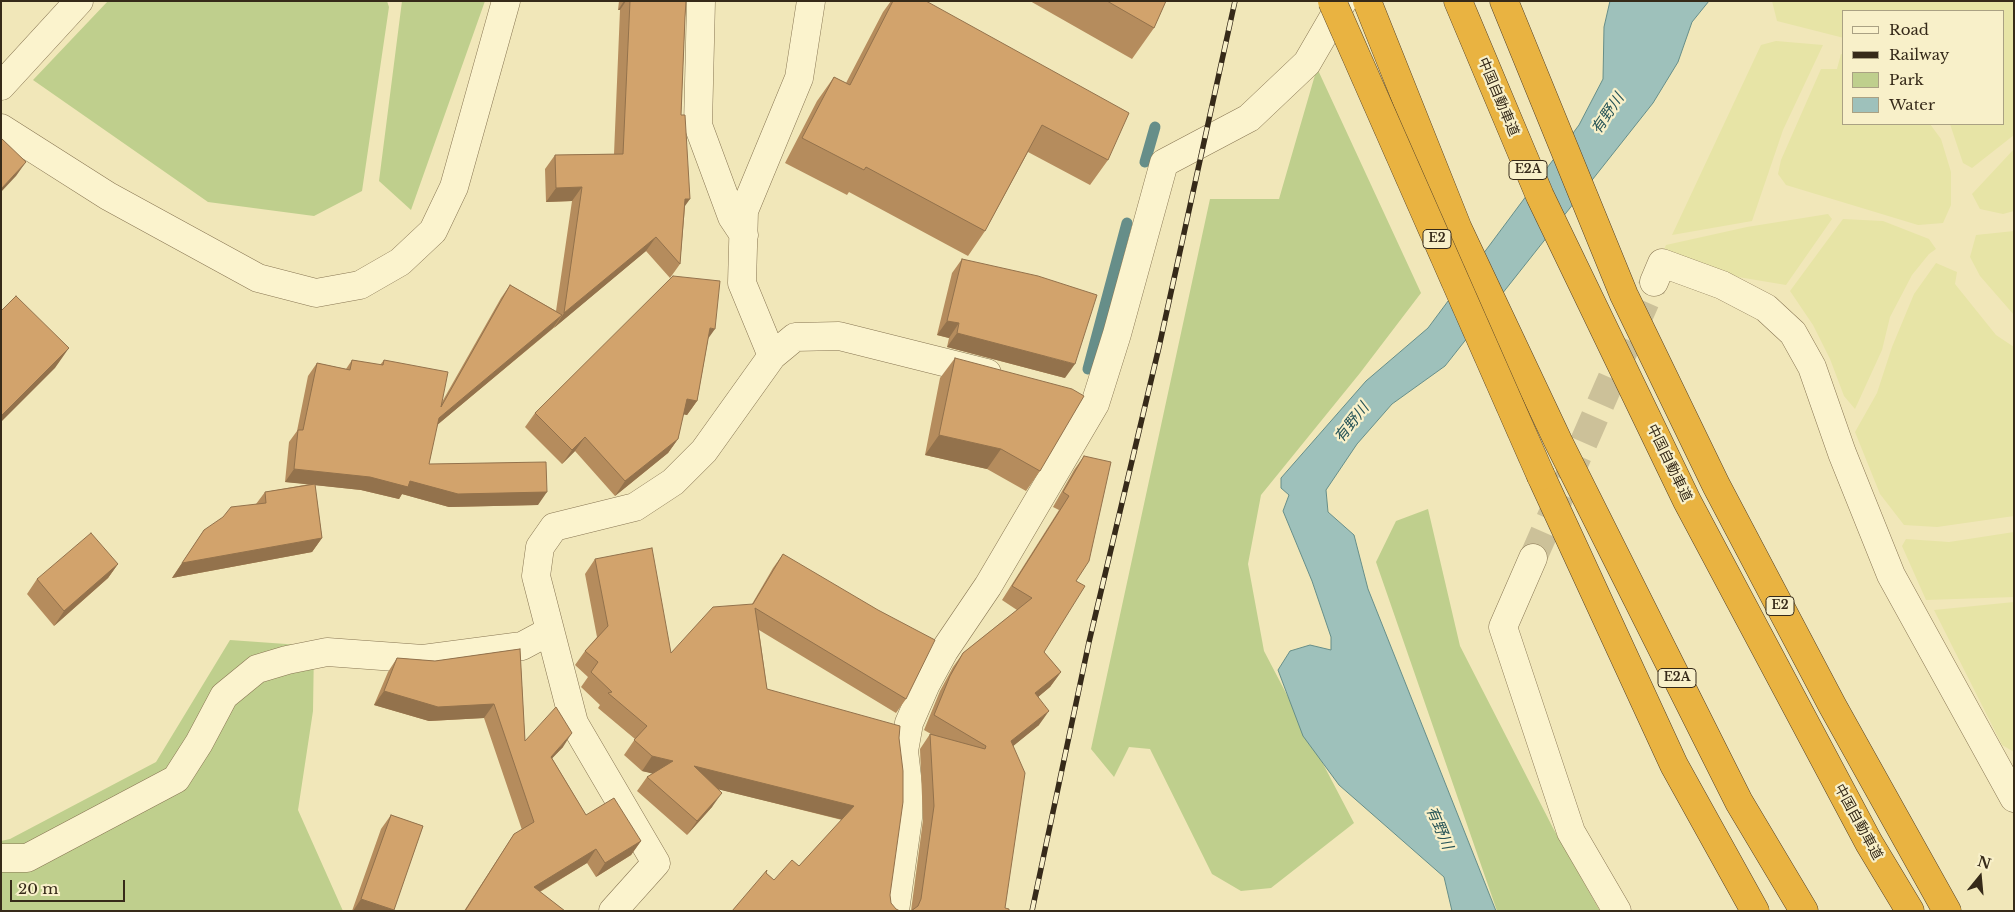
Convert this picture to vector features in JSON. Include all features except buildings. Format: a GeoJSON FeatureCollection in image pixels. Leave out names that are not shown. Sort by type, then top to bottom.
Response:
{"type":"FeatureCollection","features":[{"type":"Feature","properties":{"kind":"highway","name":"E2"},"geometry":{"type":"LineString","coordinates":[[1332,1],[1541,476],[1674,766],[1755,911]]}},
{"type":"Feature","properties":{"kind":"highway","name":"E2A"},"geometry":{"type":"LineString","coordinates":[[1367,1],[1458,229],[1558,441],[1739,802],[1804,911]]}},
{"type":"Feature","properties":{"kind":"highway","name":"中国自動車道"},"geometry":{"type":"LineString","coordinates":[[1458,1],[1540,196],[1696,518],[1869,843],[1910,911]]}},
{"type":"Feature","properties":{"kind":"highway","name":"E2"},"geometry":{"type":"LineString","coordinates":[[1504,1],[1624,295],[1721,494],[1832,705],[1947,911]]}},
{"type":"Feature","properties":{"kind":"street"},"geometry":{"type":"LineString","coordinates":[[1,86],[79,1]]}},
{"type":"Feature","properties":{"kind":"street"},"geometry":{"type":"LineString","coordinates":[[1,128],[108,196],[258,278],[316,294],[360,286],[400,262],[433,231],[454,187],[506,1]]}},
{"type":"Feature","properties":{"kind":"street"},"geometry":{"type":"LineString","coordinates":[[701,1],[698,125],[732,217],[744,236]]}},
{"type":"Feature","properties":{"kind":"street"},"geometry":{"type":"LineString","coordinates":[[772,356],[742,283],[744,212],[799,78],[811,1]]}},
{"type":"Feature","properties":{"kind":"street"},"geometry":{"type":"LineString","coordinates":[[895,911],[908,818],[908,785],[904,751],[909,723],[926,684],[944,651],[988,586],[1117,334],[1164,163],[1249,118],[1307,63],[1343,1]]}},
{"type":"Feature","properties":{"kind":"street"},"geometry":{"type":"LineString","coordinates":[[1654,282],[1662,263],[1679,269],[1722,285],[1766,308],[1794,333],[1812,368],[1842,453],[1891,575],[2014,798]]}},
{"type":"Feature","properties":{"kind":"street"},"geometry":{"type":"LineString","coordinates":[[613,911],[656,863],[574,723],[536,576],[540,547],[554,527],[635,507],[673,482],[704,451],[772,356],[795,337],[840,336],[1008,379]]}},
{"type":"Feature","properties":{"kind":"street"},"geometry":{"type":"LineString","coordinates":[[1533,558],[1503,627],[1571,832],[1617,911]]}},
{"type":"Feature","properties":{"kind":"street"},"geometry":{"type":"LineString","coordinates":[[1,858],[27,858],[176,779],[199,743],[224,696],[257,669],[287,660],[327,652],[423,659],[522,646],[550,631]]}},
{"type":"Feature","properties":{"kind":"shaded area"},"geometry":{"type":"Polygon","coordinates":[[[1772,1],[2014,1],[2014,135],[1972,168],[1963,163],[1950,125],[2005,125],[2005,10],[1842,10],[1842,37],[1777,21],[1772,1]]]}},
{"type":"Feature","properties":{"kind":"shaded area"},"geometry":{"type":"Polygon","coordinates":[[[1776,41],[1823,45],[1783,130],[1752,221],[1672,235],[1761,45],[1776,41]]]}},
{"type":"Feature","properties":{"kind":"shaded area"},"geometry":{"type":"Polygon","coordinates":[[[1841,54],[1842,125],[1931,125],[1941,139],[1951,172],[1951,205],[1943,223],[1918,225],[1786,185],[1778,174],[1781,160],[1821,69],[1837,69],[1841,54]]]}},
{"type":"Feature","properties":{"kind":"shaded area"},"geometry":{"type":"Polygon","coordinates":[[[2014,149],[2014,211],[2003,214],[1980,209],[1972,194],[2014,149]]]}},
{"type":"Feature","properties":{"kind":"shaded area"},"geometry":{"type":"Polygon","coordinates":[[[1828,214],[1832,219],[1786,285],[1732,276],[1663,252],[1666,245],[1747,227],[1828,214]]]}},
{"type":"Feature","properties":{"kind":"shaded area"},"geometry":{"type":"Polygon","coordinates":[[[1843,219],[1883,221],[1929,239],[1936,249],[1929,254],[1912,275],[1890,317],[1882,350],[1855,409],[1844,396],[1830,359],[1813,325],[1790,291],[1843,219]]]}},
{"type":"Feature","properties":{"kind":"shaded area"},"geometry":{"type":"Polygon","coordinates":[[[2014,231],[2014,315],[1980,276],[1970,257],[1976,235],[2014,231]]]}},
{"type":"Feature","properties":{"kind":"shaded area"},"geometry":{"type":"Polygon","coordinates":[[[1936,263],[1957,272],[1955,284],[1996,335],[2014,347],[2014,516],[1937,527],[1904,525],[1880,494],[1855,432],[1877,393],[1892,347],[1914,294],[1936,263]]]}},
{"type":"Feature","properties":{"kind":"shaded area"},"geometry":{"type":"Polygon","coordinates":[[[2014,532],[2014,597],[1926,600],[1902,546],[1906,539],[1949,542],[2014,532]]]}},
{"type":"Feature","properties":{"kind":"shaded area"},"geometry":{"type":"Polygon","coordinates":[[[2014,602],[2014,752],[2002,745],[1934,610],[2014,602]]]}},
{"type":"Feature","properties":{"kind":"green space"},"geometry":{"type":"Polygon","coordinates":[[[108,1],[387,1],[389,7],[362,191],[314,216],[208,202],[33,80],[108,1]]]}},
{"type":"Feature","properties":{"kind":"green space"},"geometry":{"type":"Polygon","coordinates":[[[402,1],[485,1],[411,210],[379,181],[402,1]]]}},
{"type":"Feature","properties":{"kind":"green space"},"geometry":{"type":"Polygon","coordinates":[[[1317,68],[1421,293],[1360,373],[1261,495],[1248,564],[1264,651],[1354,823],[1271,888],[1241,891],[1212,874],[1150,749],[1129,747],[1114,777],[1091,749],[1210,199],[1279,199],[1317,68]]]}},
{"type":"Feature","properties":{"kind":"green space"},"geometry":{"type":"Polygon","coordinates":[[[1428,509],[1460,646],[1553,828],[1600,911],[1497,911],[1376,562],[1396,521],[1428,509]]]}},
{"type":"Feature","properties":{"kind":"green space"},"geometry":{"type":"Polygon","coordinates":[[[230,640],[314,646],[313,711],[298,810],[343,911],[1,911],[1,841],[10,839],[156,762],[230,640]]]}},
{"type":"Feature","properties":{"kind":"water","name":"有野川"},"geometry":{"type":"Polygon","coordinates":[[[1610,1],[1709,1],[1692,22],[1678,62],[1653,103],[1445,366],[1392,404],[1357,444],[1326,490],[1328,512],[1354,535],[1368,589],[1496,911],[1452,911],[1444,877],[1339,785],[1303,736],[1278,670],[1290,651],[1310,645],[1331,650],[1331,637],[1312,581],[1283,511],[1289,495],[1281,488],[1281,478],[1366,381],[1428,328],[1579,125],[1603,79],[1604,27],[1610,1]]]}},
{"type":"Feature","properties":{"kind":"waterway"},"geometry":{"type":"LineString","coordinates":[[1145,162],[1155,127]]}},
{"type":"Feature","properties":{"kind":"waterway"},"geometry":{"type":"LineString","coordinates":[[1088,369],[1127,223]]}},
{"type":"Feature","properties":{"kind":"tunnel"},"geometry":{"type":"LineString","coordinates":[[1533,558],[1654,282]]}},
{"type":"Feature","properties":{"kind":"railway"},"geometry":{"type":"LineString","coordinates":[[1032,911],[1089,642],[1159,347],[1235,1]]}}]}
